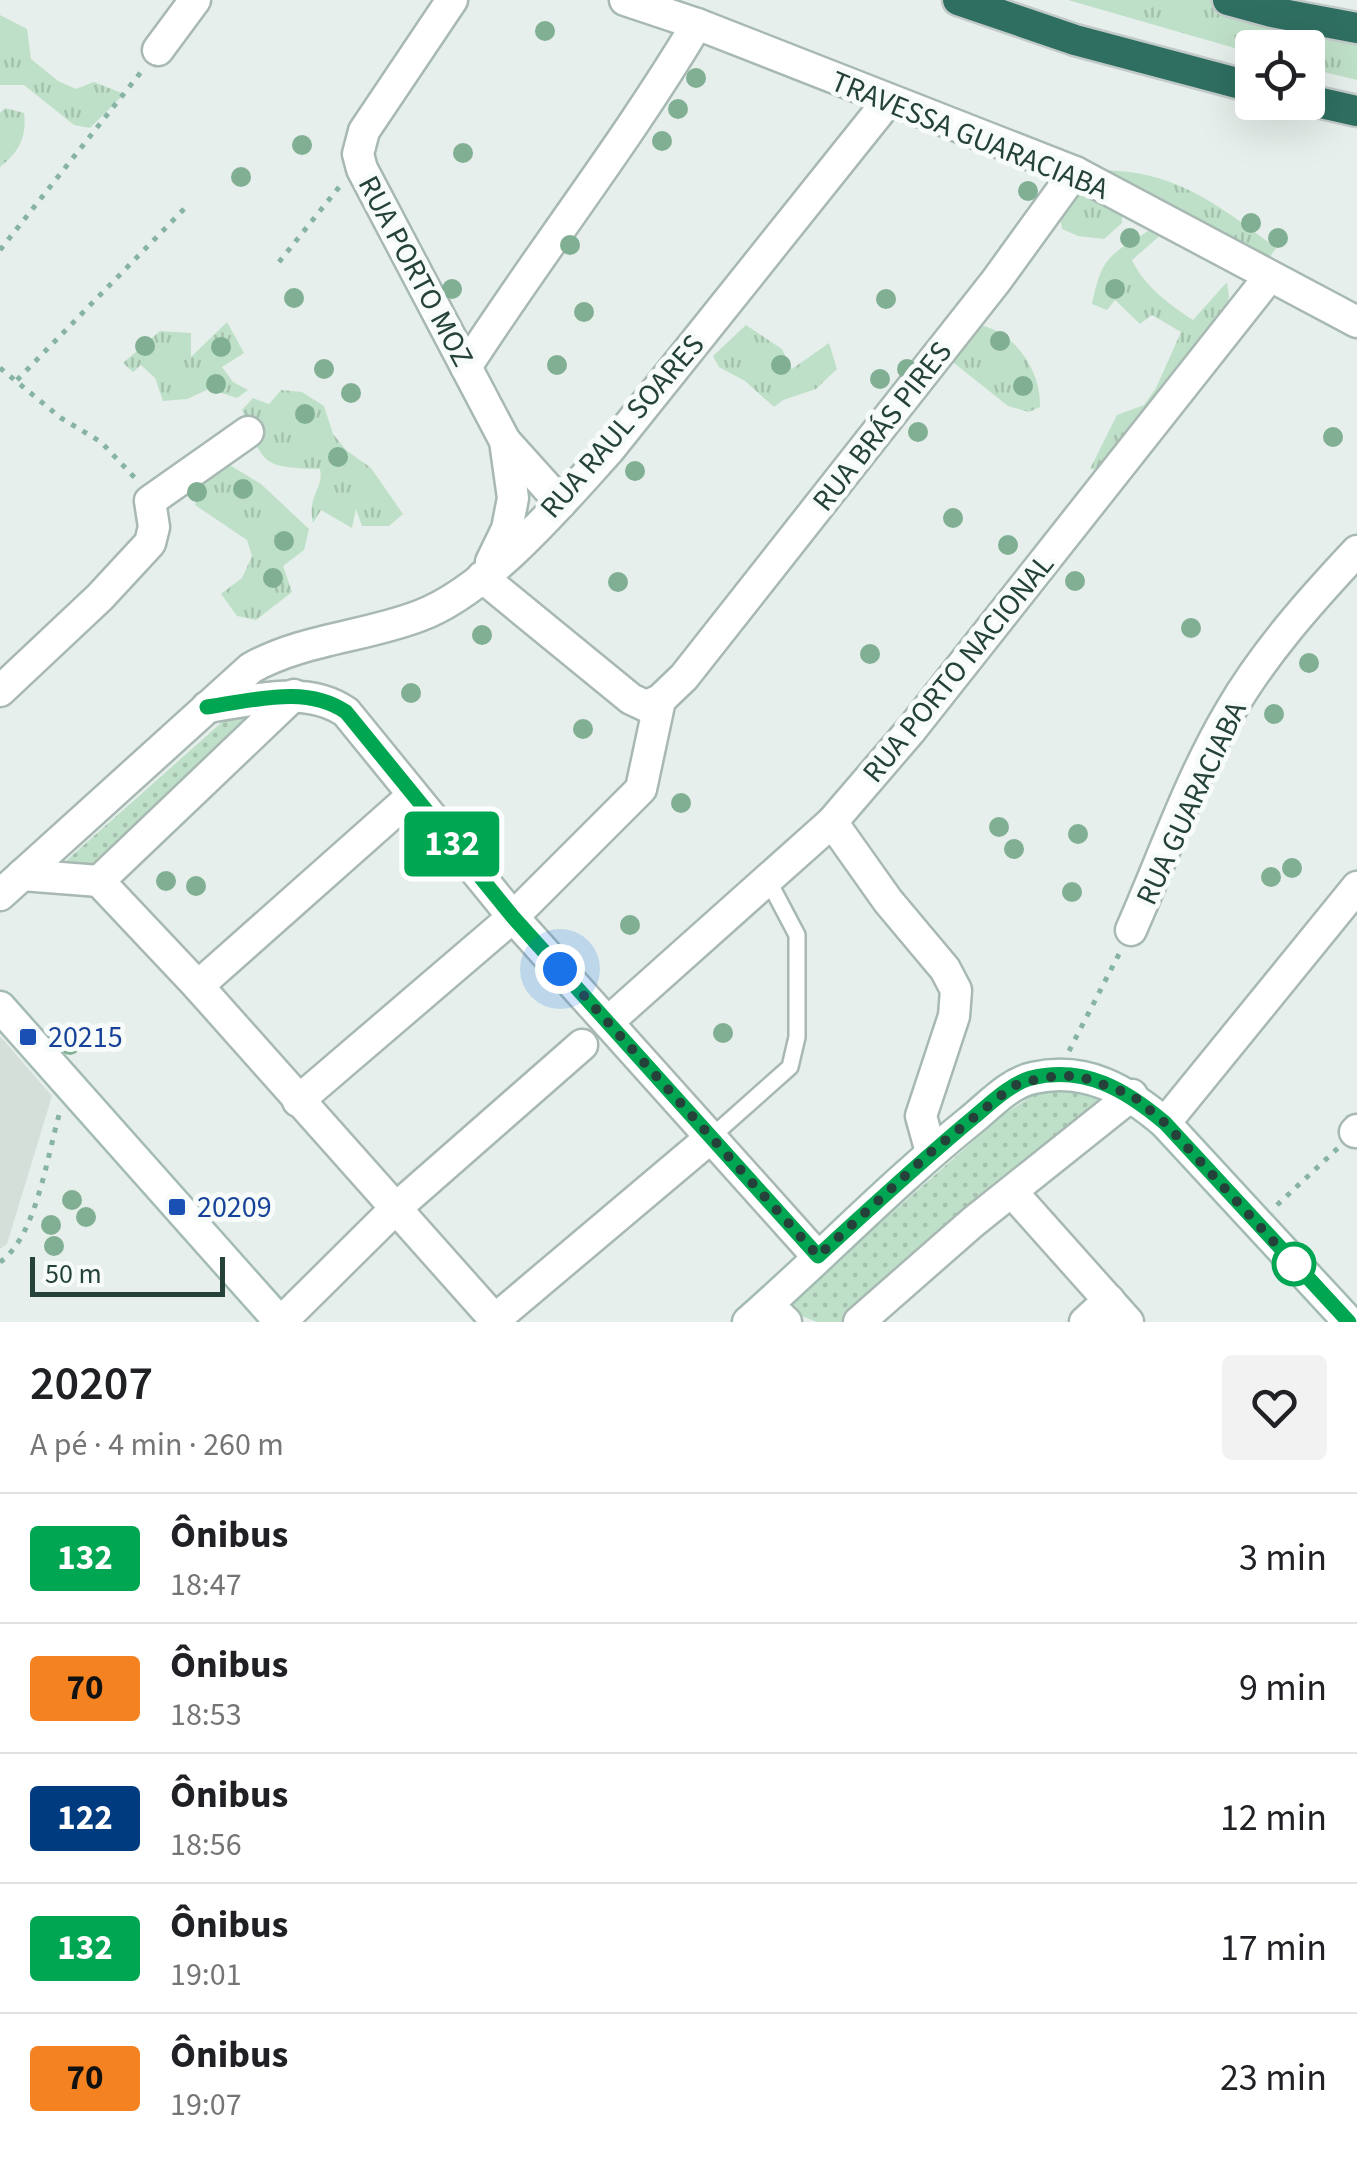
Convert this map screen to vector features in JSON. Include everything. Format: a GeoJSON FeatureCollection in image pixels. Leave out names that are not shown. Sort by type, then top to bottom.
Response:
{"type":"FeatureCollection","features":[{"type":"Feature","properties":{"kind":"highway"},"geometry":{"type":"LineString","coordinates":[[958,0],[1075,40],[1235,82]]}},
{"type":"Feature","properties":{"kind":"highway"},"geometry":{"type":"LineString","coordinates":[[1228,0],[1357,28]]}},
{"type":"Feature","properties":{"kind":"highway"},"geometry":{"type":"LineString","coordinates":[[1325,103],[1357,110]]}},
{"type":"Feature","properties":{"kind":"street"},"geometry":{"type":"LineString","coordinates":[[158,50],[196,0]]}},
{"type":"Feature","properties":{"kind":"street","name":"RUA PORTO MOZ"},"geometry":{"type":"LineString","coordinates":[[452,0],[364,131],[359,162],[505,442],[560,503]]}},
{"type":"Feature","properties":{"kind":"street","name":"TRAVESSA GUARACIABA"},"geometry":{"type":"LineString","coordinates":[[625,0],[1074,172],[1357,322]]}},
{"type":"Feature","properties":{"kind":"street"},"geometry":{"type":"LineString","coordinates":[[466,367],[637,120],[696,24]]}},
{"type":"Feature","properties":{"kind":"street","name":"RUA RAUL SOARES"},"geometry":{"type":"LineString","coordinates":[[11,885],[251,668],[290,650],[422,615],[482,578],[610,450],[888,101]]}},
{"type":"Feature","properties":{"kind":"street","name":"RUA BRÁS PIRES"},"geometry":{"type":"LineString","coordinates":[[656,703],[684,677],[996,282],[1074,172]]}},
{"type":"Feature","properties":{"kind":"street","name":"RUA PORTO NACIONAL"},"geometry":{"type":"LineString","coordinates":[[608,1022],[832,822],[911,730],[1269,277]]}},
{"type":"Feature","properties":{"kind":"street"},"geometry":{"type":"LineString","coordinates":[[0,691],[150,543],[154,527],[150,502],[248,432]]}},
{"type":"Feature","properties":{"kind":"street","name":"RUA PORTO MOZ"},"geometry":{"type":"LineString","coordinates":[[482,578],[510,516],[511,475],[505,442]]}},
{"type":"Feature","properties":{"kind":"street","name":"RUA GUARACIABA"},"geometry":{"type":"LineString","coordinates":[[1131,930],[1230,710],[1311,600],[1357,551]]}},
{"type":"Feature","properties":{"kind":"street"},"geometry":{"type":"LineString","coordinates":[[298,1101],[513,917],[641,789],[656,703],[636,702],[482,578]]}},
{"type":"Feature","properties":{"kind":"street"},"geometry":{"type":"LineString","coordinates":[[11,885],[100,881],[294,695]]}},
{"type":"Feature","properties":{"kind":"street"},"geometry":{"type":"LineString","coordinates":[[207,707],[294,695],[328,702],[346,712],[513,917],[818,1256]]}},
{"type":"Feature","properties":{"kind":"street"},"geometry":{"type":"LineString","coordinates":[[198,986],[412,796]]}},
{"type":"Feature","properties":{"kind":"street"},"geometry":{"type":"LineString","coordinates":[[832,822],[899,914],[946,968],[956,990],[954,1016],[921,1116],[931,1152]]}},
{"type":"Feature","properties":{"kind":"street"},"geometry":{"type":"LineString","coordinates":[[100,881],[495,1321],[708,1138]]}},
{"type":"Feature","properties":{"kind":"street"},"geometry":{"type":"LineString","coordinates":[[1165,1123],[1357,887]]}},
{"type":"Feature","properties":{"kind":"street"},"geometry":{"type":"LineString","coordinates":[[0,1006],[280,1322],[395,1209],[582,1045]]}},
{"type":"Feature","properties":{"kind":"street"},"geometry":{"type":"LineString","coordinates":[[767,1316],[818,1256],[931,1152],[1019,1083],[1079,1076],[1132,1095],[1165,1123],[1349,1322]]}},
{"type":"Feature","properties":{"kind":"street"},"geometry":{"type":"LineString","coordinates":[[859,1322],[1132,1095]]}},
{"type":"Feature","properties":{"kind":"street"},"geometry":{"type":"LineString","coordinates":[[1012,1192],[1118,1311],[1086,1322]]}},
{"type":"Feature","properties":{"kind":"lane"},"geometry":{"type":"LineString","coordinates":[[708,1138],[790,1067],[794,1052],[797,935],[768,880]]}},
{"type":"Feature","properties":{"kind":"path"},"geometry":{"type":"LineString","coordinates":[[0,250],[158,50]]}},
{"type":"Feature","properties":{"kind":"path"},"geometry":{"type":"LineString","coordinates":[[280,262],[359,162]]}},
{"type":"Feature","properties":{"kind":"path"},"geometry":{"type":"LineString","coordinates":[[17,380],[186,208]]}},
{"type":"Feature","properties":{"kind":"path"},"geometry":{"type":"LineString","coordinates":[[0,368],[60,418],[102,442],[140,482],[150,502]]}},
{"type":"Feature","properties":{"kind":"path","name":"RUA GUARACIABA"},"geometry":{"type":"LineString","coordinates":[[1056,1076],[1131,930]]}},
{"type":"Feature","properties":{"kind":"path"},"geometry":{"type":"LineString","coordinates":[[0,1262],[16,1250],[26,1230],[68,1084]]}},
{"type":"Feature","properties":{"kind":"path"},"geometry":{"type":"LineString","coordinates":[[1257,1223],[1356,1131]]}},
{"type":"Feature","properties":{"kind":"shaded area"},"geometry":{"type":"Polygon","coordinates":[[[0,1036],[52,1096],[7,1244],[0,1249],[0,1036]]]}},
{"type":"Feature","properties":{"kind":"green space"},"geometry":{"type":"Polygon","coordinates":[[[1068,0],[1230,0],[1357,35],[1357,80],[1325,72],[1325,30],[1235,30],[1235,48],[1068,0]]]}},
{"type":"Feature","properties":{"kind":"green space"},"geometry":{"type":"Polygon","coordinates":[[[0,15],[27,29],[31,59],[58,81],[76,89],[94,82],[124,94],[90,128],[74,125],[24,85],[0,85],[0,15]]]}},
{"type":"Feature","properties":{"kind":"green space"},"geometry":{"type":"Polygon","coordinates":[[[5,108],[24,113],[24,129],[17,150],[0,167],[0,113],[5,108]]]}},
{"type":"Feature","properties":{"kind":"green space"},"geometry":{"type":"Polygon","coordinates":[[[1099,170],[1150,176],[1194,192],[1276,248],[1267,261],[1099,170]]]}},
{"type":"Feature","properties":{"kind":"green space"},"geometry":{"type":"Polygon","coordinates":[[[1076,182],[1122,208],[1122,223],[1104,239],[1078,236],[1062,229],[1059,208],[1076,182]]]}},
{"type":"Feature","properties":{"kind":"green space"},"geometry":{"type":"Polygon","coordinates":[[[1148,231],[1163,233],[1132,260],[1143,278],[1167,301],[1193,320],[1227,282],[1229,297],[1219,329],[1103,469],[1090,469],[1117,415],[1144,405],[1156,388],[1181,332],[1152,315],[1140,324],[1115,300],[1107,310],[1092,304],[1099,276],[1109,259],[1148,231]]]}},
{"type":"Feature","properties":{"kind":"green space"},"geometry":{"type":"Polygon","coordinates":[[[227,322],[244,353],[222,367],[233,382],[248,390],[237,398],[209,389],[187,399],[163,401],[155,378],[141,365],[133,372],[123,363],[160,331],[191,333],[191,357],[227,322]]]}},
{"type":"Feature","properties":{"kind":"green space"},"geometry":{"type":"Polygon","coordinates":[[[746,325],[782,349],[792,369],[829,343],[837,369],[816,389],[774,407],[745,381],[719,367],[713,356],[746,325]]]}},
{"type":"Feature","properties":{"kind":"green space"},"geometry":{"type":"Polygon","coordinates":[[[980,325],[1005,336],[1024,356],[1036,380],[1040,407],[1029,412],[1008,406],[949,359],[980,325]]]}},
{"type":"Feature","properties":{"kind":"green space"},"geometry":{"type":"Polygon","coordinates":[[[281,390],[302,392],[324,406],[333,434],[346,450],[371,468],[403,514],[389,526],[362,526],[356,509],[352,528],[321,510],[313,523],[312,505],[320,469],[285,467],[267,459],[242,410],[253,398],[269,404],[281,390]]]}},
{"type":"Feature","properties":{"kind":"green space"},"geometry":{"type":"Polygon","coordinates":[[[223,461],[261,484],[309,529],[304,550],[283,566],[292,592],[256,620],[237,616],[221,594],[242,578],[252,556],[247,540],[195,505],[201,474],[223,461]]]}},
{"type":"Feature","properties":{"kind":"green space"},"geometry":{"type":"Polygon","coordinates":[[[250,714],[254,720],[102,870],[58,868],[230,715],[250,714]]]}},
{"type":"Feature","properties":{"kind":"green space"},"geometry":{"type":"Polygon","coordinates":[[[1059,1085],[1110,1097],[1021,1173],[995,1184],[841,1322],[817,1322],[783,1309],[1003,1115],[1041,1090],[1059,1085]]]}},
{"type":"Feature","properties":{"kind":"bus line","name":"132"},"geometry":{"type":"LineString","coordinates":[[207,707],[294,695],[328,702],[346,712],[513,917],[818,1256],[931,1152],[1003,1094],[1032,1078],[1079,1076],[1132,1095],[1165,1123],[1349,1322]]}},
{"type":"Feature","properties":{"kind":"place","name":"20215"},"geometry":{"type":"Point","coordinates":[28,1037]}},
{"type":"Feature","properties":{"kind":"place","name":"20209"},"geometry":{"type":"Point","coordinates":[177,1207]}},
{"type":"Feature","properties":{"kind":"route"},"geometry":{"type":"LineString","coordinates":[[560,969],[818,1256],[931,1152],[1003,1094],[1032,1078],[1079,1076],[1132,1095],[1165,1123],[1294,1264]]}}]}
